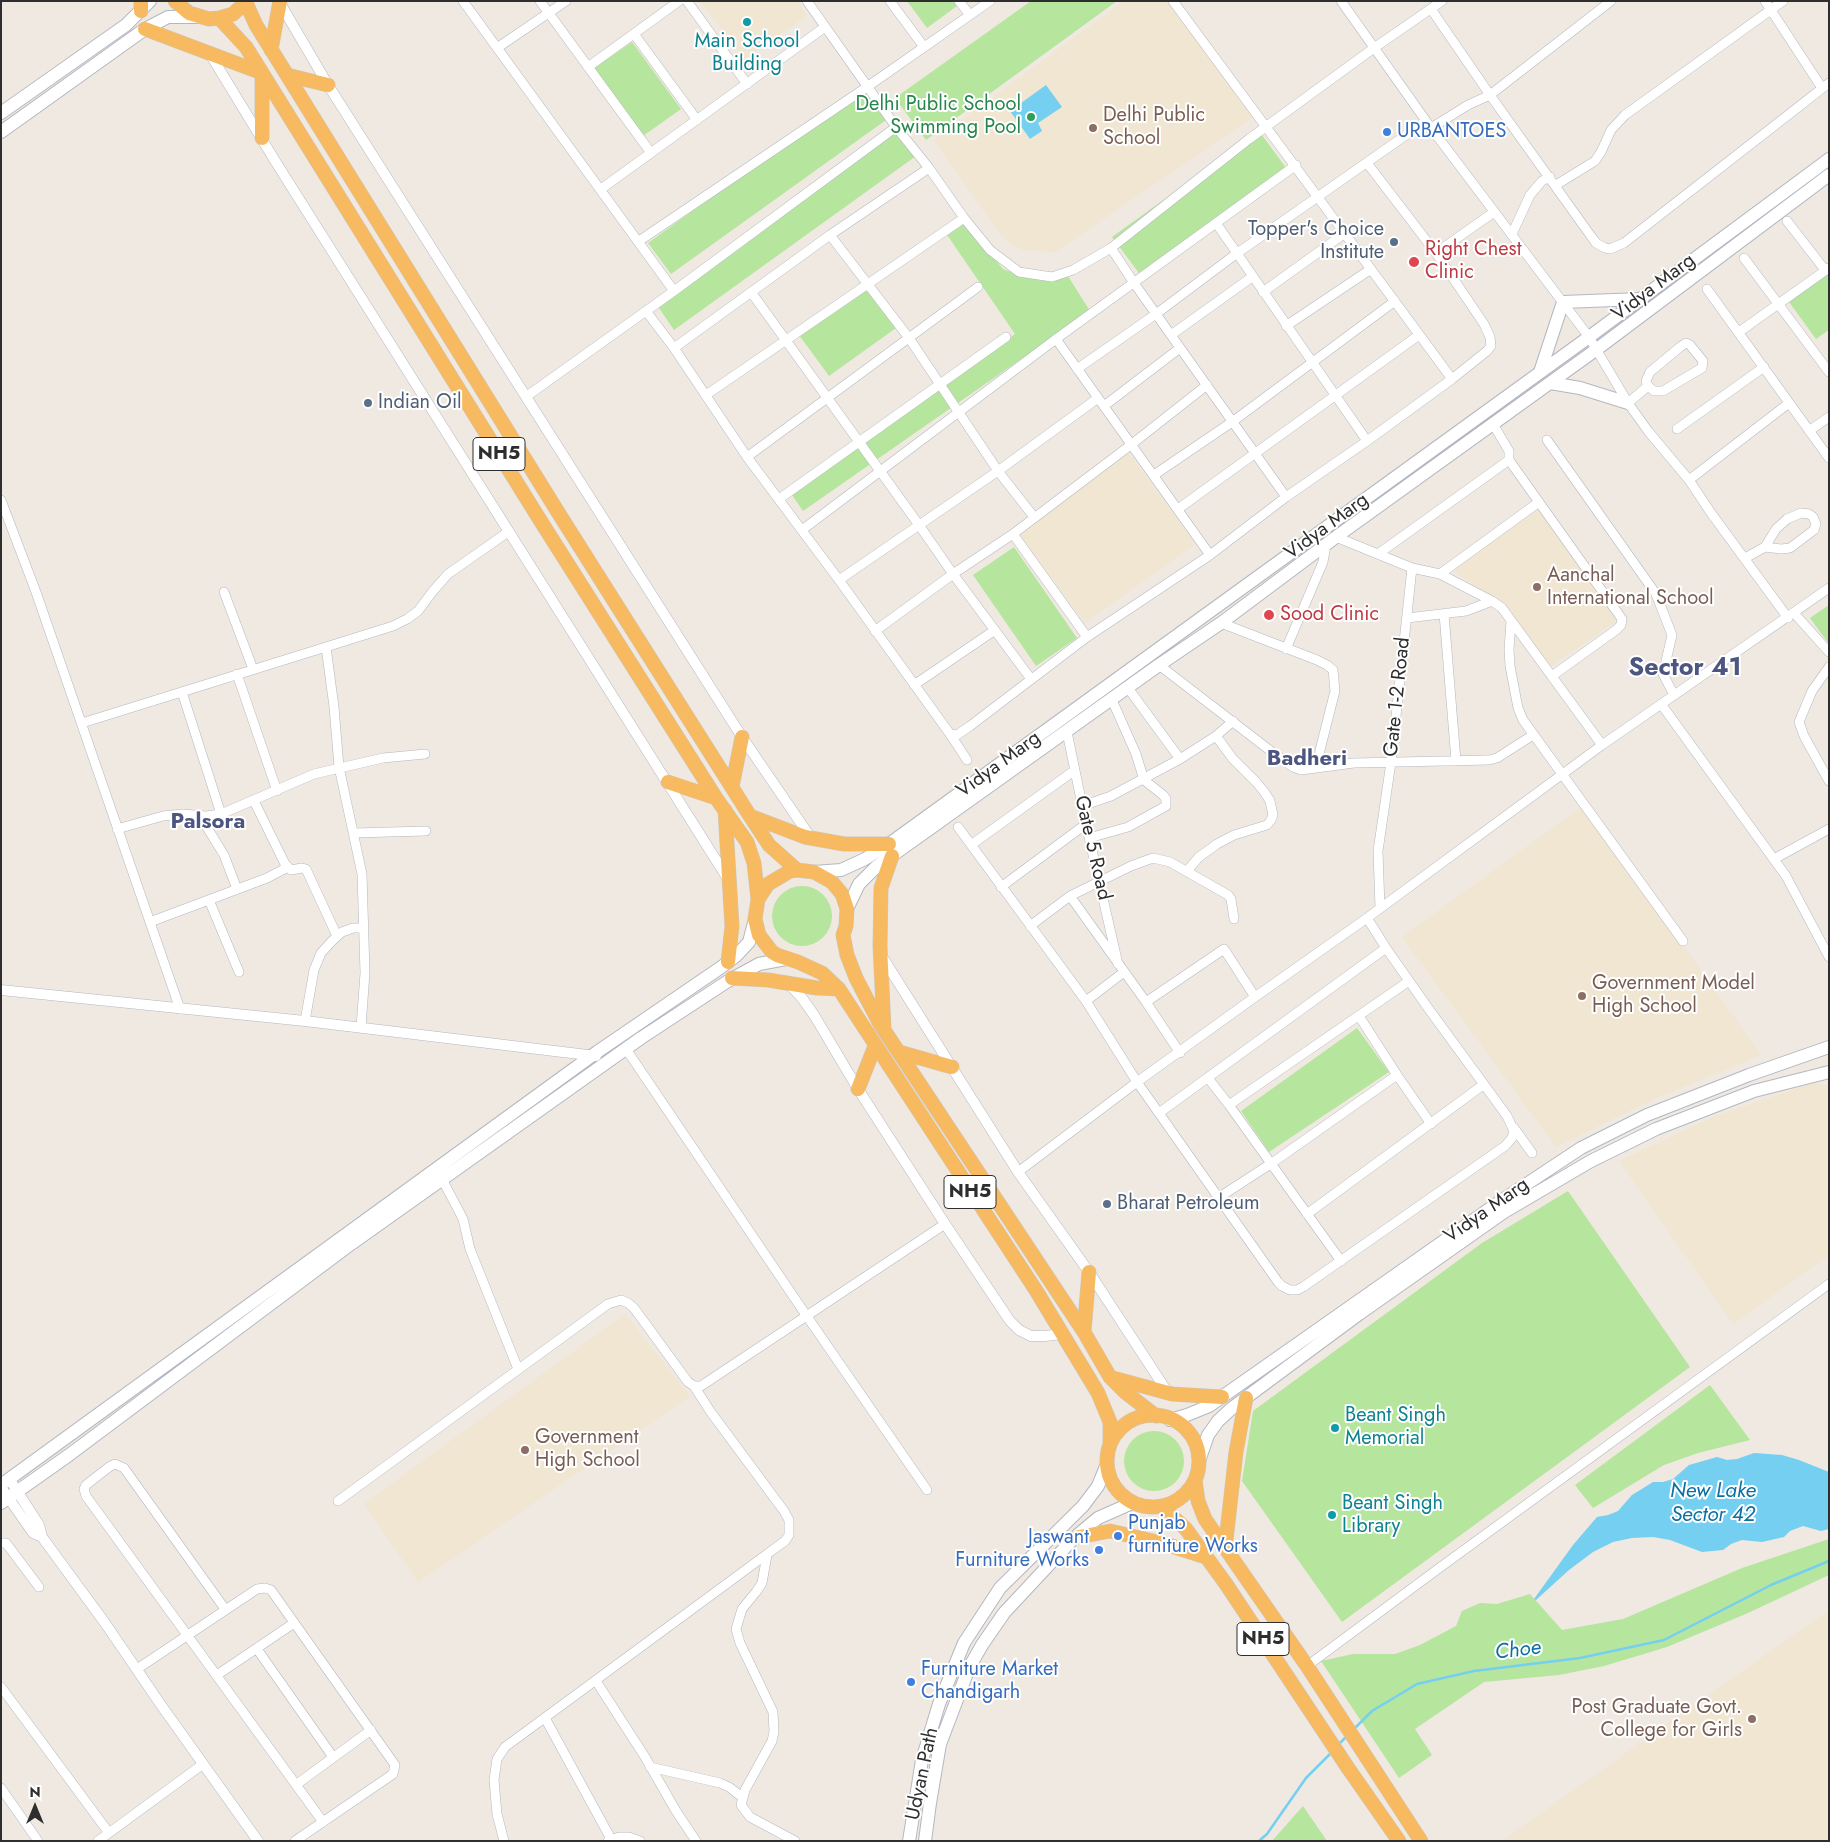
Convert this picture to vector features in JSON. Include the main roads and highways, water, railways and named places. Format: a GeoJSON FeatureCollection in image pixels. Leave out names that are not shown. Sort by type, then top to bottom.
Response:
{"type":"FeatureCollection","features":[{"type":"Feature","properties":{"kind":"highway"},"geometry":{"type":"LineString","coordinates":[[175,1],[189,13],[200,18]]}},
{"type":"Feature","properties":{"kind":"highway","name":"NH5"},"geometry":{"type":"LineString","coordinates":[[200,18],[218,18],[233,14],[247,2],[256,25],[271,50],[561,517],[750,816],[769,845],[797,870]]}},
{"type":"Feature","properties":{"kind":"highway"},"geometry":{"type":"LineString","coordinates":[[271,50],[280,2]]}},
{"type":"Feature","properties":{"kind":"highway","name":"NH5"},"geometry":{"type":"LineString","coordinates":[[218,18],[246,47],[540,520],[716,798],[747,842],[754,863],[758,899],[755,919],[759,935],[772,952],[822,974],[839,989],[1062,1334],[1098,1393],[1110,1422],[1110,1444],[1107,1464]]}},
{"type":"Feature","properties":{"kind":"highway"},"geometry":{"type":"LineString","coordinates":[[145,29],[262,73],[262,138]]}},
{"type":"Feature","properties":{"kind":"highway"},"geometry":{"type":"LineString","coordinates":[[287,75],[328,85]]}},
{"type":"Feature","properties":{"kind":"highway"},"geometry":{"type":"LineString","coordinates":[[732,787],[742,738]]}},
{"type":"Feature","properties":{"kind":"highway"},"geometry":{"type":"LineString","coordinates":[[668,782],[716,798]]}},
{"type":"Feature","properties":{"kind":"highway"},"geometry":{"type":"LineString","coordinates":[[725,810],[732,926],[728,962]]}},
{"type":"Feature","properties":{"kind":"highway"},"geometry":{"type":"LineString","coordinates":[[750,816],[812,838],[891,850],[881,888],[880,954],[885,1031]]}},
{"type":"Feature","properties":{"kind":"highway"},"geometry":{"type":"LineString","coordinates":[[758,899],[768,884],[790,871],[797,870],[814,872],[832,882],[842,894],[847,909]]}},
{"type":"Feature","properties":{"kind":"highway","name":"NH5"},"geometry":{"type":"LineString","coordinates":[[847,909],[846,926],[843,934],[847,955],[856,978],[885,1031],[1084,1332],[1110,1377],[1125,1392],[1156,1416]]}},
{"type":"Feature","properties":{"kind":"highway"},"geometry":{"type":"LineString","coordinates":[[732,978],[768,980],[817,988],[839,989]]}},
{"type":"Feature","properties":{"kind":"highway"},"geometry":{"type":"LineString","coordinates":[[858,1089],[875,1046]]}},
{"type":"Feature","properties":{"kind":"highway"},"geometry":{"type":"LineString","coordinates":[[899,1052],[952,1067]]}},
{"type":"Feature","properties":{"kind":"highway"},"geometry":{"type":"LineString","coordinates":[[1084,1332],[1089,1272]]}},
{"type":"Feature","properties":{"kind":"highway"},"geometry":{"type":"LineString","coordinates":[[1110,1377],[1168,1393],[1222,1396]]}},
{"type":"Feature","properties":{"kind":"highway"},"geometry":{"type":"LineString","coordinates":[[1225,1549],[1236,1452],[1246,1398]]}},
{"type":"Feature","properties":{"kind":"highway","name":"NH5"},"geometry":{"type":"LineString","coordinates":[[1110,1444],[1120,1428],[1142,1416],[1156,1416],[1170,1420],[1184,1427],[1194,1439],[1200,1461],[1195,1480],[1186,1493],[1176,1501],[1161,1506],[1142,1506],[1132,1503]]}},
{"type":"Feature","properties":{"kind":"highway"},"geometry":{"type":"LineString","coordinates":[[1107,1464],[1111,1480],[1124,1497],[1132,1503]]}},
{"type":"Feature","properties":{"kind":"highway","name":"NH5"},"geometry":{"type":"LineString","coordinates":[[1195,1480],[1198,1501],[1204,1519],[1307,1666],[1421,1841]]}},
{"type":"Feature","properties":{"kind":"highway","name":"NH5"},"geometry":{"type":"LineString","coordinates":[[1161,1506],[1186,1529],[1206,1557],[1399,1841]]}},
{"type":"Feature","properties":{"kind":"highway"},"geometry":{"type":"LineString","coordinates":[[1074,1538],[1110,1531],[1162,1543],[1206,1557]]}},
{"type":"Feature","properties":{"kind":"main road"},"geometry":{"type":"LineString","coordinates":[[1,113],[97,46],[144,5]]}},
{"type":"Feature","properties":{"kind":"main road"},"geometry":{"type":"LineString","coordinates":[[1,132],[145,29],[168,17],[200,18]]}},
{"type":"Feature","properties":{"kind":"main road","name":"Vidya Marg"},"geometry":{"type":"LineString","coordinates":[[847,909],[859,884],[891,850],[1829,159]]}},
{"type":"Feature","properties":{"kind":"main road","name":"Vidya Marg"},"geometry":{"type":"LineString","coordinates":[[814,872],[841,870],[891,850],[1067,732],[1159,665],[1221,623],[1597,349],[1829,175]]}},
{"type":"Feature","properties":{"kind":"main road"},"geometry":{"type":"LineString","coordinates":[[1540,372],[1563,302],[1640,299]]}},
{"type":"Feature","properties":{"kind":"main road"},"geometry":{"type":"LineString","coordinates":[[1550,383],[1580,388],[1628,403]]}},
{"type":"Feature","properties":{"kind":"main road"},"geometry":{"type":"LineString","coordinates":[[4,1484],[595,1054],[728,962],[750,942],[755,919]]}},
{"type":"Feature","properties":{"kind":"main road"},"geometry":{"type":"LineString","coordinates":[[9,1498],[351,1244],[626,1049],[732,978],[759,964],[792,961]]}},
{"type":"Feature","properties":{"kind":"main road","name":"Vidya Marg"},"geometry":{"type":"LineString","coordinates":[[1170,1420],[1187,1416],[1209,1406],[1498,1203],[1581,1148],[1647,1115],[1749,1075],[1829,1048]]}},
{"type":"Feature","properties":{"kind":"main road","name":"Vidya Marg"},"geometry":{"type":"LineString","coordinates":[[1200,1461],[1208,1435],[1218,1421],[1246,1398],[1359,1314],[1504,1212],[1592,1161],[1656,1129],[1754,1091],[1829,1072]]}},
{"type":"Feature","properties":{"kind":"main road","name":"Udyan Path"},"geometry":{"type":"LineString","coordinates":[[909,1841],[922,1760],[939,1704],[964,1643],[1000,1588],[1082,1506],[1098,1486],[1107,1464]]}},
{"type":"Feature","properties":{"kind":"main road","name":"Udyan Path"},"geometry":{"type":"LineString","coordinates":[[925,1841],[940,1744],[969,1668],[982,1645],[1004,1613],[1074,1538],[1098,1518],[1132,1503]]}},
{"type":"Feature","properties":{"kind":"water","name":"Delhi Public School Swimming Pool"},"geometry":{"type":"Polygon","coordinates":[[[1046,85],[1062,107],[1038,123],[1042,131],[1030,139],[1010,111],[1046,85]]]}},
{"type":"Feature","properties":{"kind":"water","name":"New Lake Sector 42"},"geometry":{"type":"Polygon","coordinates":[[[1754,1453],[1782,1455],[1829,1472],[1829,1529],[1821,1531],[1803,1526],[1790,1531],[1784,1537],[1762,1542],[1742,1540],[1731,1544],[1723,1550],[1702,1552],[1670,1540],[1653,1537],[1632,1538],[1613,1542],[1593,1552],[1569,1570],[1536,1600],[1534,1599],[1573,1545],[1597,1517],[1618,1511],[1632,1495],[1653,1482],[1673,1479],[1689,1465],[1717,1457],[1727,1460],[1737,1459],[1754,1453]]]}},
{"type":"Feature","properties":{"kind":"waterway","name":"Choe"},"geometry":{"type":"LineString","coordinates":[[1353,1730],[1372,1711],[1417,1684],[1474,1671],[1580,1658],[1664,1640],[1771,1585],[1829,1561]]}},
{"type":"Feature","properties":{"kind":"waterway","name":"Choe"},"geometry":{"type":"LineString","coordinates":[[1339,1744],[1347,1736]]}},
{"type":"Feature","properties":{"kind":"waterway","name":"Choe"},"geometry":{"type":"LineString","coordinates":[[1259,1841],[1267,1834],[1306,1778],[1332,1752]]}},
{"type":"Feature","properties":{"kind":"place","name":"Main School Building"},"geometry":{"type":"Point","coordinates":[747,22]}},
{"type":"Feature","properties":{"kind":"place","name":"Delhi Public School Swimming Pool"},"geometry":{"type":"Point","coordinates":[1031,117]}},
{"type":"Feature","properties":{"kind":"place","name":"Delhi Public School"},"geometry":{"type":"Point","coordinates":[1093,128]}},
{"type":"Feature","properties":{"kind":"place","name":"URBANTOES"},"geometry":{"type":"Point","coordinates":[1387,132]}},
{"type":"Feature","properties":{"kind":"place","name":"Topper's Choice Institute"},"geometry":{"type":"Point","coordinates":[1394,242]}},
{"type":"Feature","properties":{"kind":"place","name":"Right Chest Clinic"},"geometry":{"type":"Point","coordinates":[1414,262]}},
{"type":"Feature","properties":{"kind":"place","name":"Indian Oil"},"geometry":{"type":"Point","coordinates":[368,403]}},
{"type":"Feature","properties":{"kind":"place","name":"Aanchal International School"},"geometry":{"type":"Point","coordinates":[1537,587]}},
{"type":"Feature","properties":{"kind":"place","name":"Sood Clinic"},"geometry":{"type":"Point","coordinates":[1269,615]}},
{"type":"Feature","properties":{"kind":"place","name":"Government Model High School"},"geometry":{"type":"Point","coordinates":[1582,996]}},
{"type":"Feature","properties":{"kind":"place","name":"Bharat Petroleum"},"geometry":{"type":"Point","coordinates":[1107,1204]}},
{"type":"Feature","properties":{"kind":"place","name":"Beant Singh Memorial"},"geometry":{"type":"Point","coordinates":[1335,1428]}},
{"type":"Feature","properties":{"kind":"place","name":"Government High School"},"geometry":{"type":"Point","coordinates":[525,1450]}},
{"type":"Feature","properties":{"kind":"place","name":"Beant Singh Library"},"geometry":{"type":"Point","coordinates":[1332,1515]}},
{"type":"Feature","properties":{"kind":"place","name":"Punjab furniture Works"},"geometry":{"type":"Point","coordinates":[1118,1536]}},
{"type":"Feature","properties":{"kind":"place","name":"Jaswant Furniture Works"},"geometry":{"type":"Point","coordinates":[1099,1550]}},
{"type":"Feature","properties":{"kind":"place","name":"Furniture Market Chandigarh"},"geometry":{"type":"Point","coordinates":[911,1682]}},
{"type":"Feature","properties":{"kind":"place","name":"Post Graduate Govt. College for Girls"},"geometry":{"type":"Point","coordinates":[1752,1719]}},
{"type":"Feature","properties":{"kind":"district","name":"Sector 41"},"geometry":{"type":"Point","coordinates":[1685,669]}},
{"type":"Feature","properties":{"kind":"district","name":"Badheri"},"geometry":{"type":"Point","coordinates":[1307,760]}},
{"type":"Feature","properties":{"kind":"district","name":"Palsora"},"geometry":{"type":"Point","coordinates":[208,823]}}]}
